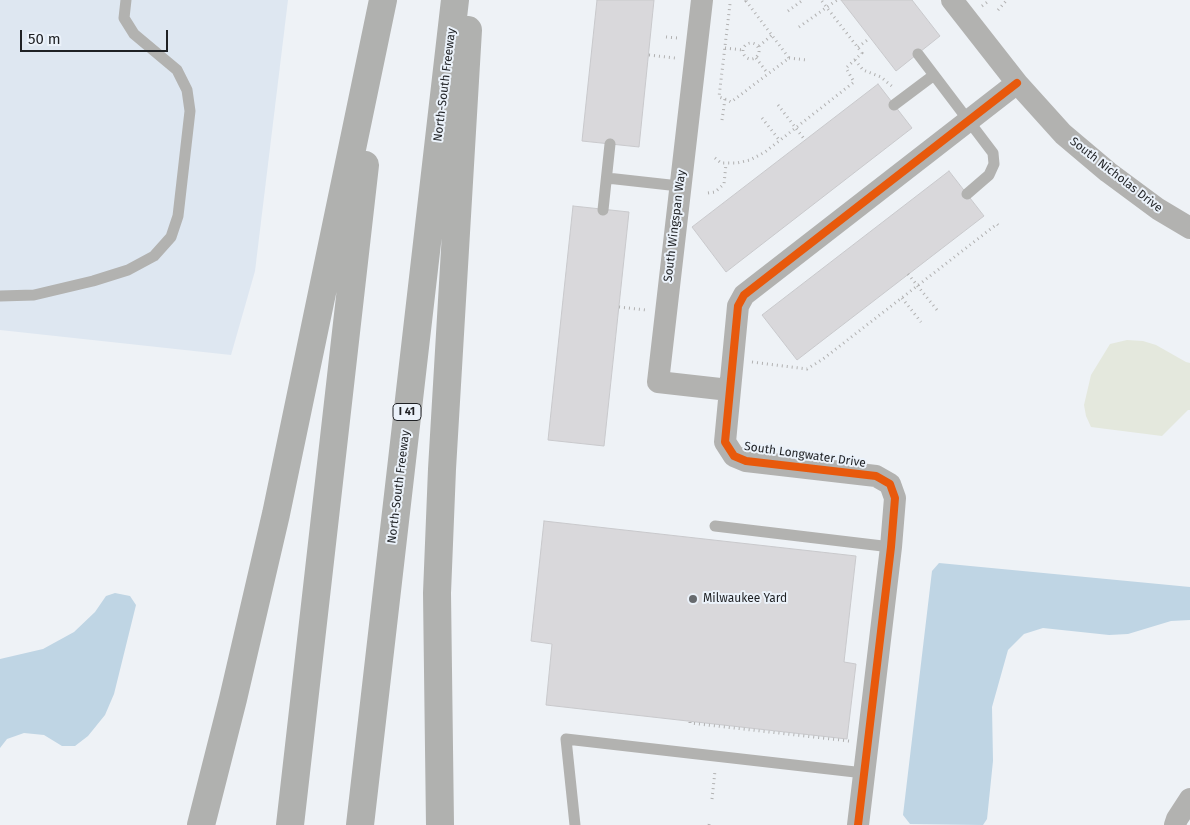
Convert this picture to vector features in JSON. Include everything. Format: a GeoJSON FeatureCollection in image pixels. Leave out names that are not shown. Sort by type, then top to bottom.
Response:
{"type":"FeatureCollection","features":[{"type":"Feature","properties":{"kind":"highway"},"geometry":{"type":"LineString","coordinates":[[202,825],[276,514],[384,0]]}},
{"type":"Feature","properties":{"kind":"highway"},"geometry":{"type":"LineString","coordinates":[[290,825],[384,0]]}},
{"type":"Feature","properties":{"kind":"highway","name":"North-South Freeway"},"geometry":{"type":"LineString","coordinates":[[360,825],[454,0]]}},
{"type":"Feature","properties":{"kind":"highway"},"geometry":{"type":"LineString","coordinates":[[440,825],[436,593],[470,0]]}},
{"type":"Feature","properties":{"kind":"street","name":"South Wingspan Way"},"geometry":{"type":"LineString","coordinates":[[702,0],[679,186],[658,382],[729,390]]}},
{"type":"Feature","properties":{"kind":"street","name":"South Nicholas Drive"},"geometry":{"type":"LineString","coordinates":[[952,0],[1017,83],[1063,134],[1100,166],[1158,209],[1190,228]]}},
{"type":"Feature","properties":{"kind":"street","name":"South Longwater Drive"},"geometry":{"type":"LineString","coordinates":[[858,825],[891,547],[895,498],[890,484],[876,476],[746,461],[734,456],[725,442],[738,306],[744,295],[1017,83]]}},
{"type":"Feature","properties":{"kind":"street"},"geometry":{"type":"LineString","coordinates":[[1175,825],[1190,799]]}},
{"type":"Feature","properties":{"kind":"lane"},"geometry":{"type":"LineString","coordinates":[[0,296],[34,295],[93,281],[128,270],[154,256],[171,238],[178,216],[190,111],[187,90],[176,70],[134,34],[124,18],[126,0]]}},
{"type":"Feature","properties":{"kind":"lane"},"geometry":{"type":"LineString","coordinates":[[918,54],[993,153],[994,164],[989,175],[967,194]]}},
{"type":"Feature","properties":{"kind":"lane"},"geometry":{"type":"LineString","coordinates":[[894,105],[934,75]]}},
{"type":"Feature","properties":{"kind":"lane"},"geometry":{"type":"LineString","coordinates":[[602,210],[610,144]]}},
{"type":"Feature","properties":{"kind":"lane"},"geometry":{"type":"LineString","coordinates":[[606,178],[679,186]]}},
{"type":"Feature","properties":{"kind":"lane"},"geometry":{"type":"LineString","coordinates":[[715,526],[891,547]]}},
{"type":"Feature","properties":{"kind":"lane"},"geometry":{"type":"LineString","coordinates":[[574,825],[566,739],[864,773]]}},
{"type":"Feature","properties":{"kind":"path"},"geometry":{"type":"LineString","coordinates":[[747,0],[789,58]]}},
{"type":"Feature","properties":{"kind":"path"},"geometry":{"type":"LineString","coordinates":[[788,11],[803,0]]}},
{"type":"Feature","properties":{"kind":"path"},"geometry":{"type":"LineString","coordinates":[[715,158],[721,163],[726,164],[737,164],[750,160],[796,128],[854,82],[846,68],[862,54],[821,0]]}},
{"type":"Feature","properties":{"kind":"path"},"geometry":{"type":"LineString","coordinates":[[800,27],[837,0]]}},
{"type":"Feature","properties":{"kind":"path"},"geometry":{"type":"LineString","coordinates":[[998,10],[1007,0]]}},
{"type":"Feature","properties":{"kind":"path"},"geometry":{"type":"LineString","coordinates":[[727,4],[730,4],[720,97],[731,102],[789,58],[807,60]]}},
{"type":"Feature","properties":{"kind":"path"},"geometry":{"type":"LineString","coordinates":[[759,46],[772,35]]}},
{"type":"Feature","properties":{"kind":"path"},"geometry":{"type":"LineString","coordinates":[[858,47],[870,38]]}},
{"type":"Feature","properties":{"kind":"path"},"geometry":{"type":"LineString","coordinates":[[755,43],[759,46],[760,52],[756,58],[751,60],[746,58],[743,50],[745,45],[755,43]]}},
{"type":"Feature","properties":{"kind":"path"},"geometry":{"type":"LineString","coordinates":[[725,48],[743,50]]}},
{"type":"Feature","properties":{"kind":"path"},"geometry":{"type":"LineString","coordinates":[[648,55],[695,60]]}},
{"type":"Feature","properties":{"kind":"path"},"geometry":{"type":"LineString","coordinates":[[756,58],[768,74]]}},
{"type":"Feature","properties":{"kind":"path"},"geometry":{"type":"LineString","coordinates":[[855,60],[863,70],[881,76]]}},
{"type":"Feature","properties":{"kind":"path"},"geometry":{"type":"LineString","coordinates":[[722,120],[725,99]]}},
{"type":"Feature","properties":{"kind":"path"},"geometry":{"type":"LineString","coordinates":[[778,105],[805,140]]}},
{"type":"Feature","properties":{"kind":"path"},"geometry":{"type":"LineString","coordinates":[[762,118],[780,140]]}},
{"type":"Feature","properties":{"kind":"path"},"geometry":{"type":"LineString","coordinates":[[708,193],[715,192],[724,184],[726,164]]}},
{"type":"Feature","properties":{"kind":"path"},"geometry":{"type":"LineString","coordinates":[[744,362],[807,369],[823,360],[997,224],[999,226]]}},
{"type":"Feature","properties":{"kind":"path"},"geometry":{"type":"LineString","coordinates":[[908,274],[936,310]]}},
{"type":"Feature","properties":{"kind":"path"},"geometry":{"type":"LineString","coordinates":[[902,298],[921,322]]}},
{"type":"Feature","properties":{"kind":"path"},"geometry":{"type":"LineString","coordinates":[[619,307],[665,312]]}},
{"type":"Feature","properties":{"kind":"path"},"geometry":{"type":"LineString","coordinates":[[690,722],[690,724],[851,741],[851,735]]}},
{"type":"Feature","properties":{"kind":"path"},"geometry":{"type":"LineString","coordinates":[[712,799],[716,768]]}},
{"type":"Feature","properties":{"kind":"shaded area"},"geometry":{"type":"Polygon","coordinates":[[[0,0],[288,0],[255,271],[231,355],[0,330],[0,0]]]}},
{"type":"Feature","properties":{"kind":"shaded area"},"geometry":{"type":"Polygon","coordinates":[[[1127,340],[1143,341],[1156,345],[1190,363],[1190,410],[1162,436],[1091,427],[1086,416],[1084,405],[1091,375],[1110,344],[1127,340]]]}},
{"type":"Feature","properties":{"kind":"water"},"geometry":{"type":"Polygon","coordinates":[[[939,563],[1190,587],[1190,620],[1171,621],[1128,634],[1109,635],[1043,628],[1024,634],[1008,650],[992,707],[993,761],[987,819],[983,825],[910,824],[903,815],[932,571],[939,563]]]}},
{"type":"Feature","properties":{"kind":"water"},"geometry":{"type":"Polygon","coordinates":[[[115,593],[130,596],[136,605],[114,694],[105,715],[88,736],[75,746],[62,746],[44,735],[24,733],[7,739],[0,748],[0,659],[43,649],[74,632],[95,612],[106,596],[115,593]]]}},
{"type":"Feature","properties":{"kind":"building"},"geometry":{"type":"Polygon","coordinates":[[[597,0],[654,0],[639,147],[582,141],[597,0]]]}},
{"type":"Feature","properties":{"kind":"building"},"geometry":{"type":"Polygon","coordinates":[[[841,0],[912,0],[940,36],[896,71],[841,0]]]}},
{"type":"Feature","properties":{"kind":"building"},"geometry":{"type":"Polygon","coordinates":[[[878,84],[912,128],[726,272],[692,227],[878,84]]]}},
{"type":"Feature","properties":{"kind":"building"},"geometry":{"type":"Polygon","coordinates":[[[949,171],[984,216],[797,360],[762,315],[949,171]]]}},
{"type":"Feature","properties":{"kind":"building"},"geometry":{"type":"Polygon","coordinates":[[[573,206],[629,212],[604,446],[548,440],[573,206]]]}},
{"type":"Feature","properties":{"kind":"building","name":"Milwaukee Yard"},"geometry":{"type":"Polygon","coordinates":[[[544,521],[856,556],[844,662],[856,664],[847,739],[546,705],[552,644],[531,641],[544,521]]]}},
{"type":"Feature","properties":{"kind":"cycle path"},"geometry":{"type":"LineString","coordinates":[[858,825],[891,547],[895,498],[890,484],[876,476],[746,461],[734,456],[725,442],[738,306],[744,295],[1017,83]]}},
{"type":"Feature","properties":{"kind":"place","name":"Milwaukee Yard"},"geometry":{"type":"Point","coordinates":[693,599]}}]}
